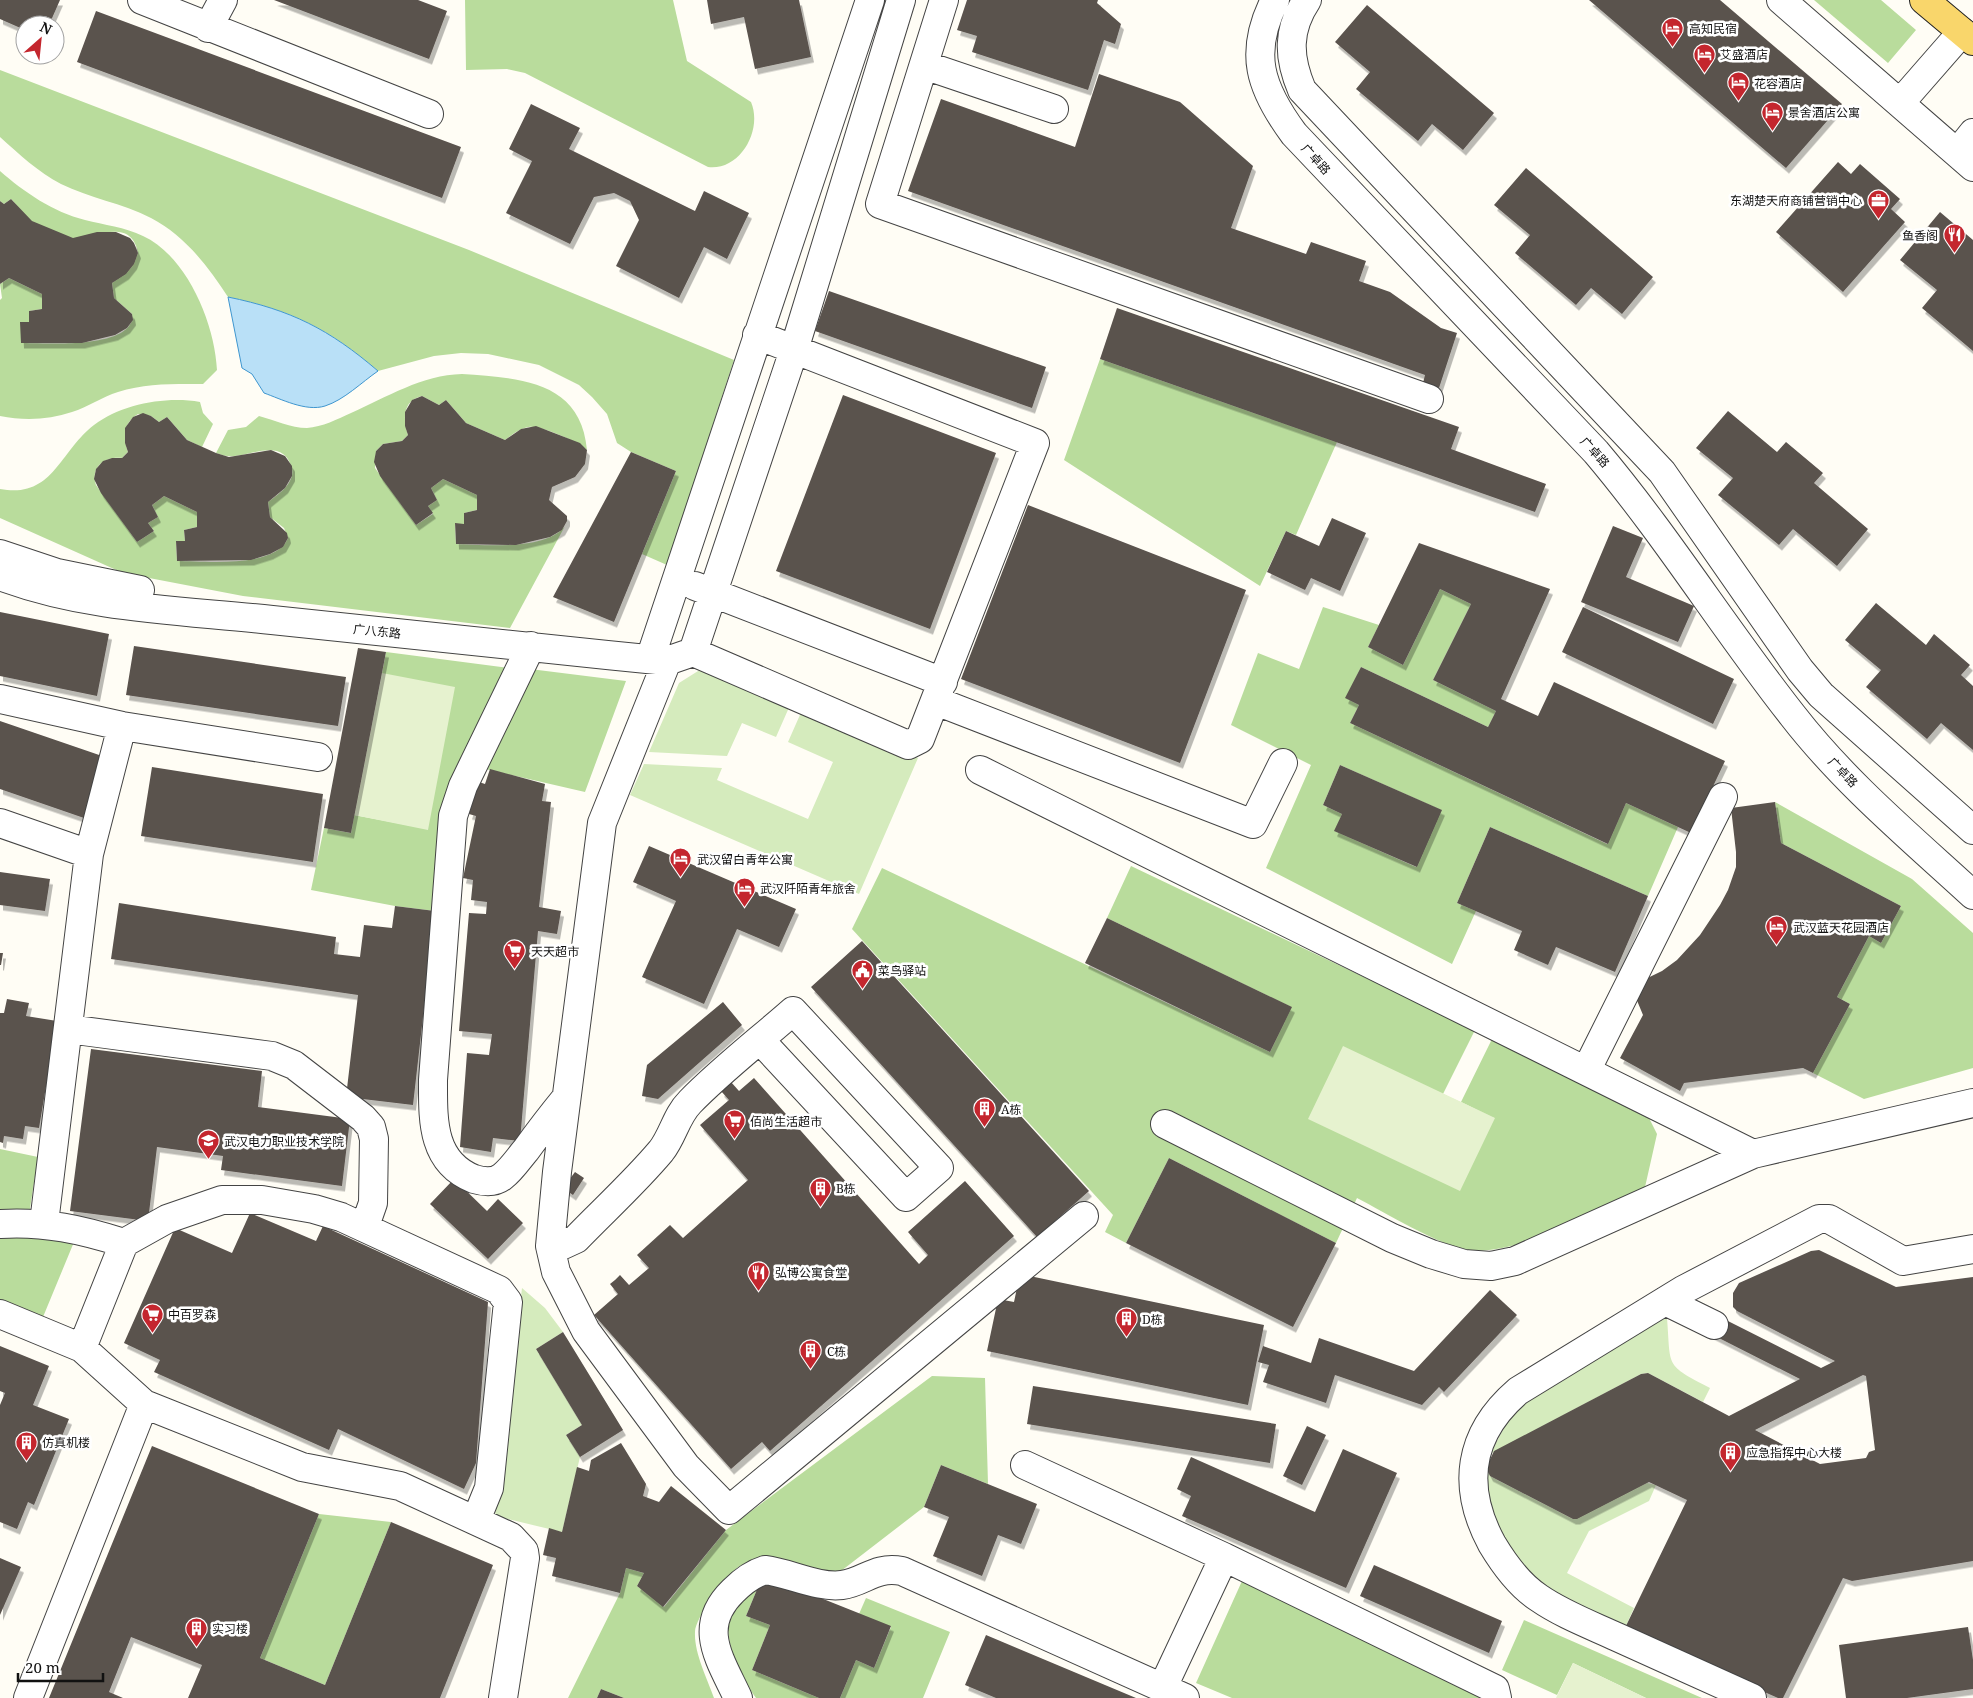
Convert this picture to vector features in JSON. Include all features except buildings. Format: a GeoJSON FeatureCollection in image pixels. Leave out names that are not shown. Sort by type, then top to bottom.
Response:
{"type":"FeatureCollection","features":[{"type":"Feature","properties":{"kind":"main road"},"geometry":{"type":"LineString","coordinates":[[1924,0],[1967,37]]}},
{"type":"Feature","properties":{"kind":"street"},"geometry":{"type":"LineString","coordinates":[[142,0],[208,28],[428,114]]}},
{"type":"Feature","properties":{"kind":"street"},"geometry":{"type":"LineString","coordinates":[[208,28],[223,0]]}},
{"type":"Feature","properties":{"kind":"street"},"geometry":{"type":"LineString","coordinates":[[870,0],[676,579],[659,660],[602,823],[566,1097],[550,1246],[556,1272],[586,1331],[686,1466],[729,1510],[1084,1216]]}},
{"type":"Feature","properties":{"kind":"street"},"geometry":{"type":"LineString","coordinates":[[693,652],[794,350],[901,0]]}},
{"type":"Feature","properties":{"kind":"street"},"geometry":{"type":"LineString","coordinates":[[944,0],[880,204],[1429,400]]}},
{"type":"Feature","properties":{"kind":"street","name":"广卓路"},"geometry":{"type":"LineString","coordinates":[[1275,0],[1262,32],[1260,65],[1266,88],[1273,103],[1294,134],[1596,452],[1634,498],[1793,716],[1838,770],[1973,895]]}},
{"type":"Feature","properties":{"kind":"street"},"geometry":{"type":"LineString","coordinates":[[1307,0],[1299,12],[1290,42],[1295,74],[1302,90],[1662,472],[1800,670],[1821,695],[1973,830]]}},
{"type":"Feature","properties":{"kind":"street"},"geometry":{"type":"LineString","coordinates":[[1780,0],[1900,103],[1968,151]]}},
{"type":"Feature","properties":{"kind":"street"},"geometry":{"type":"LineString","coordinates":[[1900,103],[1967,37]]}},
{"type":"Feature","properties":{"kind":"street"},"geometry":{"type":"LineString","coordinates":[[924,65],[1054,109]]}},
{"type":"Feature","properties":{"kind":"street"},"geometry":{"type":"LineString","coordinates":[[659,660],[693,652],[908,745],[920,739],[1035,443],[757,335]]}},
{"type":"Feature","properties":{"kind":"street","name":"广八东路"},"geometry":{"type":"LineString","coordinates":[[0,554],[58,573],[152,593],[233,616]]}},
{"type":"Feature","properties":{"kind":"street","name":"广八东路"},"geometry":{"type":"LineString","coordinates":[[0,576],[58,594],[150,610],[233,616],[659,660]]}},
{"type":"Feature","properties":{"kind":"street"},"geometry":{"type":"LineString","coordinates":[[676,579],[712,591],[940,691],[1253,824],[1283,763]]}},
{"type":"Feature","properties":{"kind":"street"},"geometry":{"type":"LineString","coordinates":[[526,646],[463,786],[453,816],[434,1080],[433,1119],[437,1140],[449,1163],[461,1172],[485,1182],[494,1181],[503,1177],[566,1097]]}},
{"type":"Feature","properties":{"kind":"street"},"geometry":{"type":"LineString","coordinates":[[0,699],[122,726],[318,757]]}},
{"type":"Feature","properties":{"kind":"street"},"geometry":{"type":"LineString","coordinates":[[44,1223],[89,854],[122,726]]}},
{"type":"Feature","properties":{"kind":"street"},"geometry":{"type":"LineString","coordinates":[[980,770],[1753,1154]]}},
{"type":"Feature","properties":{"kind":"street"},"geometry":{"type":"LineString","coordinates":[[1586,1071],[1723,797]]}},
{"type":"Feature","properties":{"kind":"street"},"geometry":{"type":"LineString","coordinates":[[0,823],[89,854]]}},
{"type":"Feature","properties":{"kind":"street"},"geometry":{"type":"LineString","coordinates":[[550,1246],[563,1245],[576,1239],[660,1152],[680,1115],[690,1101],[793,1011],[939,1168],[906,1198],[760,1040]]}},
{"type":"Feature","properties":{"kind":"street"},"geometry":{"type":"LineString","coordinates":[[68,1029],[272,1056],[294,1065],[363,1118],[371,1127],[374,1139],[373,1203],[365,1226]]}},
{"type":"Feature","properties":{"kind":"street"},"geometry":{"type":"LineString","coordinates":[[1165,1124],[1392,1238],[1431,1254],[1464,1264],[1491,1266],[1515,1262],[1753,1154],[1973,1103]]}},
{"type":"Feature","properties":{"kind":"street"},"geometry":{"type":"LineString","coordinates":[[82,1348],[124,1243],[186,1210],[222,1200],[242,1198],[314,1209],[365,1226],[500,1290],[508,1302],[489,1488],[476,1520]]}},
{"type":"Feature","properties":{"kind":"street"},"geometry":{"type":"LineString","coordinates":[[1752,1698],[1570,1615],[1539,1598],[1525,1587],[1498,1554],[1489,1537],[1475,1498],[1472,1482],[1478,1446],[1492,1417],[1503,1404],[1518,1392],[1665,1301],[1824,1218],[1903,1261],[1973,1249]]}},
{"type":"Feature","properties":{"kind":"street"},"geometry":{"type":"LineString","coordinates":[[0,1224],[44,1223],[79,1230],[124,1243]]}},
{"type":"Feature","properties":{"kind":"street"},"geometry":{"type":"LineString","coordinates":[[1665,1301],[1714,1325]]}},
{"type":"Feature","properties":{"kind":"street"},"geometry":{"type":"LineString","coordinates":[[0,1314],[82,1348],[144,1404],[278,1459],[325,1472],[400,1486],[512,1537],[524,1551],[525,1558],[503,1698]]}},
{"type":"Feature","properties":{"kind":"street"},"geometry":{"type":"LineString","coordinates":[[28,1698],[144,1404]]}},
{"type":"Feature","properties":{"kind":"street"},"geometry":{"type":"LineString","coordinates":[[1025,1465],[1224,1558],[1495,1690],[1497,1698]]}},
{"type":"Feature","properties":{"kind":"street"},"geometry":{"type":"LineString","coordinates":[[738,1698],[715,1650],[713,1622],[720,1606],[730,1594],[756,1572],[765,1570],[841,1586],[882,1571],[902,1571],[1174,1693],[1224,1558]]}},
{"type":"Feature","properties":{"kind":"green space"},"geometry":{"type":"Polygon","coordinates":[[[465,0],[673,0],[687,61],[751,102],[754,113],[754,125],[751,136],[739,156],[720,167],[708,167],[525,73],[507,69],[466,70],[465,0]]]}},
{"type":"Feature","properties":{"kind":"green space"},"geometry":{"type":"Polygon","coordinates":[[[1814,0],[1881,0],[1916,30],[1888,63],[1814,0]]]}},
{"type":"Feature","properties":{"kind":"green space"},"geometry":{"type":"Polygon","coordinates":[[[0,70],[469,250],[734,360],[667,565],[642,554],[676,471],[631,452],[617,443],[607,414],[579,385],[539,365],[488,354],[461,353],[434,356],[378,371],[343,344],[308,323],[271,308],[228,297],[212,274],[185,242],[163,225],[140,213],[61,184],[37,168],[0,137],[0,70]]]}},
{"type":"Feature","properties":{"kind":"green space"},"geometry":{"type":"Polygon","coordinates":[[[0,171],[29,194],[50,207],[85,220],[129,230],[159,246],[173,259],[196,293],[211,332],[217,370],[203,384],[160,385],[129,389],[112,394],[78,410],[54,417],[18,419],[0,416],[0,300],[2,298],[0,284],[9,278],[42,294],[42,309],[29,311],[29,322],[21,343],[66,343],[104,339],[119,334],[129,326],[132,314],[114,298],[112,283],[130,269],[138,253],[134,241],[127,235],[119,232],[72,238],[52,232],[32,222],[11,199],[4,204],[0,201],[0,171]]]}},
{"type":"Feature","properties":{"kind":"green space"},"geometry":{"type":"Polygon","coordinates":[[[1100,359],[1337,442],[1296,535],[1286,531],[1260,586],[1064,460],[1100,359]]]}},
{"type":"Feature","properties":{"kind":"green space"},"geometry":{"type":"Polygon","coordinates":[[[462,374],[525,381],[543,387],[560,396],[573,409],[582,427],[587,450],[559,435],[534,427],[522,429],[505,440],[466,423],[446,400],[439,405],[422,396],[415,398],[407,406],[405,423],[408,435],[402,441],[383,444],[376,451],[375,468],[416,525],[433,514],[428,506],[437,500],[431,488],[443,479],[477,495],[477,510],[464,513],[464,524],[455,524],[456,544],[514,545],[530,543],[544,540],[556,534],[565,526],[510,628],[243,596],[123,573],[0,518],[0,489],[18,490],[32,487],[44,480],[54,471],[82,436],[105,418],[145,403],[187,400],[200,402],[203,413],[213,424],[202,447],[187,440],[167,417],[159,422],[151,416],[138,414],[127,426],[125,441],[128,452],[122,458],[105,461],[97,468],[95,472],[96,485],[137,542],[154,531],[148,523],[158,517],[152,505],[164,496],[197,512],[197,527],[184,530],[185,541],[176,541],[177,561],[238,561],[269,555],[281,548],[288,538],[284,528],[270,517],[268,502],[288,484],[291,479],[292,469],[288,459],[281,453],[273,450],[236,456],[216,453],[228,430],[246,427],[259,416],[295,427],[307,428],[318,426],[419,383],[447,375],[462,374]]]}},
{"type":"Feature","properties":{"kind":"green space"},"geometry":{"type":"Polygon","coordinates":[[[1440,589],[1471,604],[1433,680],[1496,711],[1488,727],[1361,667],[1346,698],[1359,705],[1350,723],[1607,844],[1626,803],[1678,827],[1648,896],[1490,827],[1457,903],[1476,911],[1452,964],[1266,868],[1311,765],[1231,725],[1258,653],[1299,669],[1323,607],[1379,625],[1368,647],[1403,665],[1440,589]],[[1340,765],[1323,805],[1342,814],[1335,831],[1416,867],[1441,810],[1340,765]]]}},
{"type":"Feature","properties":{"kind":"green space"},"geometry":{"type":"Polygon","coordinates":[[[386,652],[509,668],[435,911],[395,906],[311,890],[324,828],[351,833],[354,815],[428,829],[382,673],[386,652]]]}},
{"type":"Feature","properties":{"kind":"green space"},"geometry":{"type":"Polygon","coordinates":[[[706,666],[791,703],[776,737],[742,723],[727,756],[649,752],[679,683],[706,666]]]}},
{"type":"Feature","properties":{"kind":"green space"},"geometry":{"type":"Polygon","coordinates":[[[530,669],[626,681],[585,792],[481,768],[530,669]]]}},
{"type":"Feature","properties":{"kind":"green space"},"geometry":{"type":"Polygon","coordinates":[[[382,673],[455,687],[428,830],[354,815],[382,673]]]}},
{"type":"Feature","properties":{"kind":"green space"},"geometry":{"type":"Polygon","coordinates":[[[803,708],[918,758],[859,894],[630,795],[644,764],[722,768],[717,780],[808,819],[833,762],[788,742],[803,708]]]}},
{"type":"Feature","properties":{"kind":"green space"},"geometry":{"type":"Polygon","coordinates":[[[1775,802],[1912,879],[1973,933],[1973,1068],[1864,1099],[1813,1073],[1850,1004],[1837,997],[1869,936],[1881,943],[1901,906],[1781,843],[1775,802]]]}},
{"type":"Feature","properties":{"kind":"green space"},"geometry":{"type":"Polygon","coordinates":[[[1131,866],[1475,1030],[1443,1094],[1343,1047],[1494,1118],[1461,1102],[1492,1039],[1647,1114],[1657,1134],[1643,1196],[1556,1232],[1508,1247],[1486,1250],[1468,1250],[1442,1242],[1357,1198],[1336,1243],[1169,1158],[1126,1243],[1105,1232],[1113,1215],[852,929],[882,868],[1270,1052],[1291,1007],[1107,918],[1131,866]]]}},
{"type":"Feature","properties":{"kind":"green space"},"geometry":{"type":"Polygon","coordinates":[[[1343,1046],[1495,1118],[1460,1191],[1308,1119],[1343,1046]]]}},
{"type":"Feature","properties":{"kind":"green space"},"geometry":{"type":"Polygon","coordinates":[[[0,1149],[38,1157],[26,1234],[74,1242],[43,1317],[0,1300],[0,1149]]]}},
{"type":"Feature","properties":{"kind":"green space"},"geometry":{"type":"Polygon","coordinates":[[[522,1288],[545,1308],[563,1332],[536,1349],[582,1425],[566,1435],[580,1457],[562,1532],[495,1516],[522,1288]]]}},
{"type":"Feature","properties":{"kind":"green space"},"geometry":{"type":"Polygon","coordinates":[[[1663,1317],[1667,1318],[1670,1356],[1673,1363],[1684,1374],[1710,1388],[1703,1402],[1648,1373],[1641,1374],[1490,1454],[1510,1417],[1526,1402],[1663,1317]]]}},
{"type":"Feature","properties":{"kind":"green space"},"geometry":{"type":"Polygon","coordinates":[[[932,1376],[985,1378],[988,1484],[941,1465],[924,1507],[841,1571],[821,1572],[762,1560],[748,1562],[737,1568],[725,1580],[696,1626],[695,1640],[699,1657],[714,1698],[624,1698],[601,1689],[597,1698],[568,1698],[620,1593],[626,1568],[644,1573],[637,1586],[664,1607],[726,1530],[932,1376]]]}},
{"type":"Feature","properties":{"kind":"green space"},"geometry":{"type":"Polygon","coordinates":[[[1486,1468],[1490,1476],[1573,1519],[1647,1483],[1656,1485],[1649,1501],[1589,1531],[1567,1573],[1634,1608],[1624,1630],[1556,1597],[1526,1571],[1506,1543],[1490,1507],[1486,1468]]]}},
{"type":"Feature","properties":{"kind":"green space"},"geometry":{"type":"Polygon","coordinates":[[[319,1514],[391,1522],[325,1685],[260,1658],[319,1514]]]}},
{"type":"Feature","properties":{"kind":"green space"},"geometry":{"type":"Polygon","coordinates":[[[763,1575],[746,1616],[770,1625],[752,1670],[819,1698],[756,1698],[738,1668],[731,1649],[727,1615],[763,1575]]]}},
{"type":"Feature","properties":{"kind":"green space"},"geometry":{"type":"Polygon","coordinates":[[[1242,1581],[1480,1695],[1481,1698],[1232,1698],[1196,1683],[1242,1581]]]}},
{"type":"Feature","properties":{"kind":"green space"},"geometry":{"type":"Polygon","coordinates":[[[866,1598],[950,1632],[923,1698],[840,1698],[856,1660],[874,1668],[891,1627],[859,1614],[866,1598]]]}},
{"type":"Feature","properties":{"kind":"green space"},"geometry":{"type":"Polygon","coordinates":[[[1524,1620],[1702,1698],[1646,1698],[1573,1663],[1557,1695],[1502,1670],[1524,1620]]]}},
{"type":"Feature","properties":{"kind":"green space"},"geometry":{"type":"Polygon","coordinates":[[[1573,1663],[1646,1698],[1556,1698],[1573,1663]]]}},
{"type":"Feature","properties":{"kind":"water"},"geometry":{"type":"Polygon","coordinates":[[[228,297],[271,308],[308,323],[343,344],[378,371],[346,395],[325,406],[302,406],[264,393],[252,374],[242,368],[228,297]]]}},
{"type":"Feature","properties":{"kind":"place","name":"高知民宿"},"geometry":{"type":"Point","coordinates":[1673,47]}},
{"type":"Feature","properties":{"kind":"place","name":"艾盛酒店"},"geometry":{"type":"Point","coordinates":[1704,73]}},
{"type":"Feature","properties":{"kind":"place","name":"花容酒店"},"geometry":{"type":"Point","coordinates":[1738,102]}},
{"type":"Feature","properties":{"kind":"place","name":"景舍酒店公寓"},"geometry":{"type":"Point","coordinates":[1772,131]}},
{"type":"Feature","properties":{"kind":"place","name":"东湖楚天府商铺营销中心"},"geometry":{"type":"Point","coordinates":[1878,219]}},
{"type":"Feature","properties":{"kind":"place","name":"鱼香阁"},"geometry":{"type":"Point","coordinates":[1954,254]}},
{"type":"Feature","properties":{"kind":"place","name":"武汉留白青年公寓"},"geometry":{"type":"Point","coordinates":[681,878]}},
{"type":"Feature","properties":{"kind":"place","name":"武汉阡陌青年旅舍"},"geometry":{"type":"Point","coordinates":[744,907]}},
{"type":"Feature","properties":{"kind":"place","name":"武汉蓝天花园酒店"},"geometry":{"type":"Point","coordinates":[1777,946]}},
{"type":"Feature","properties":{"kind":"place","name":"天天超市"},"geometry":{"type":"Point","coordinates":[515,970]}},
{"type":"Feature","properties":{"kind":"place","name":"菜鸟驿站"},"geometry":{"type":"Point","coordinates":[862,989]}},
{"type":"Feature","properties":{"kind":"place","name":"A栋"},"geometry":{"type":"Point","coordinates":[985,1128]}},
{"type":"Feature","properties":{"kind":"place","name":"佰尚生活超市"},"geometry":{"type":"Point","coordinates":[734,1140]}},
{"type":"Feature","properties":{"kind":"place","name":"武汉电力职业技术学院"},"geometry":{"type":"Point","coordinates":[208,1160]}},
{"type":"Feature","properties":{"kind":"place","name":"B栋"},"geometry":{"type":"Point","coordinates":[820,1207]}},
{"type":"Feature","properties":{"kind":"place","name":"弘博公寓食堂"},"geometry":{"type":"Point","coordinates":[759,1291]}},
{"type":"Feature","properties":{"kind":"place","name":"中百罗森"},"geometry":{"type":"Point","coordinates":[152,1333]}},
{"type":"Feature","properties":{"kind":"place","name":"D栋"},"geometry":{"type":"Point","coordinates":[1126,1338]}},
{"type":"Feature","properties":{"kind":"place","name":"C栋"},"geometry":{"type":"Point","coordinates":[811,1370]}},
{"type":"Feature","properties":{"kind":"place","name":"仿真机楼"},"geometry":{"type":"Point","coordinates":[26,1461]}},
{"type":"Feature","properties":{"kind":"place","name":"应急指挥中心大楼"},"geometry":{"type":"Point","coordinates":[1730,1471]}},
{"type":"Feature","properties":{"kind":"place","name":"实习楼"},"geometry":{"type":"Point","coordinates":[196,1647]}}]}
